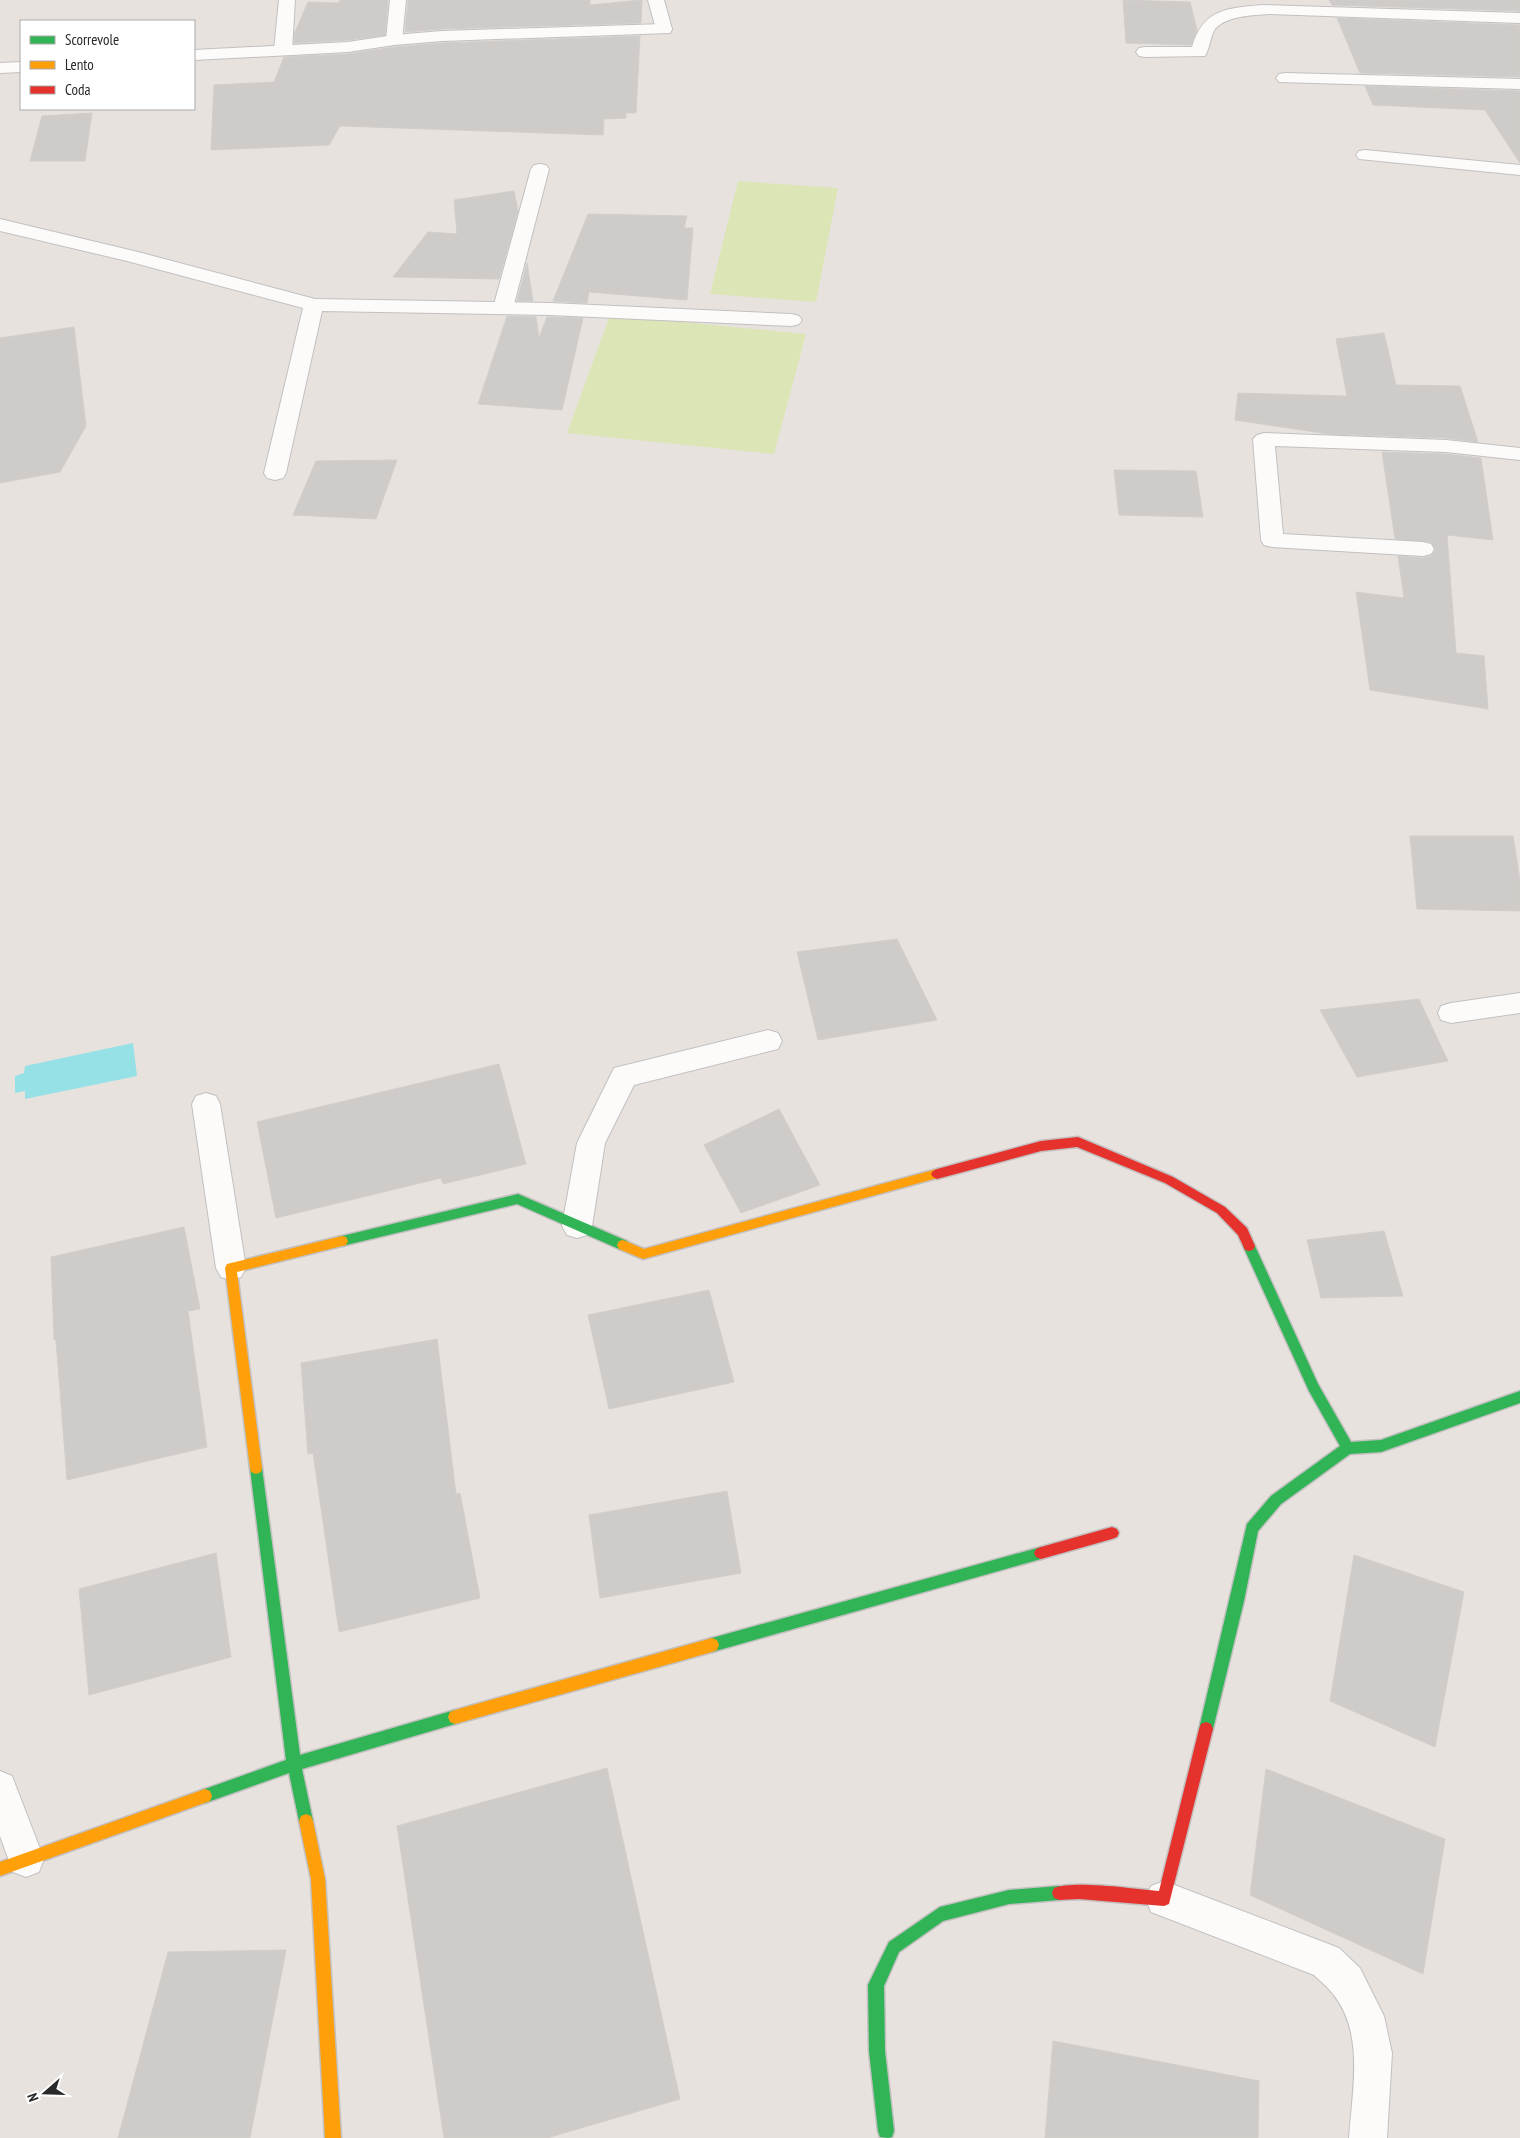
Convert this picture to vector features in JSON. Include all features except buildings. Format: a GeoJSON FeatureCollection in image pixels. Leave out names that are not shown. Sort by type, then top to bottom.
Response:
{"type":"FeatureCollection","features":[{"type":"Feature","properties":{"kind":"street"},"geometry":{"type":"LineString","coordinates":[[283,50],[287,0]]}},
{"type":"Feature","properties":{"kind":"street"},"geometry":{"type":"LineString","coordinates":[[394,40],[398,0]]}},
{"type":"Feature","properties":{"kind":"street"},"geometry":{"type":"LineString","coordinates":[[195,56],[348,47],[394,40],[442,36],[664,28],[656,0]]}},
{"type":"Feature","properties":{"kind":"street"},"geometry":{"type":"LineString","coordinates":[[1145,52],[1199,52],[1209,26],[1217,21],[1254,10],[1520,18]]}},
{"type":"Feature","properties":{"kind":"street"},"geometry":{"type":"LineString","coordinates":[[0,68],[20,67]]}},
{"type":"Feature","properties":{"kind":"street"},"geometry":{"type":"LineString","coordinates":[[1285,78],[1520,84]]}},
{"type":"Feature","properties":{"kind":"street"},"geometry":{"type":"LineString","coordinates":[[1365,155],[1520,170]]}},
{"type":"Feature","properties":{"kind":"street"},"geometry":{"type":"LineString","coordinates":[[502,308],[540,169]]}},
{"type":"Feature","properties":{"kind":"street"},"geometry":{"type":"LineString","coordinates":[[0,224],[140,258],[314,305],[502,308],[792,320]]}},
{"type":"Feature","properties":{"kind":"street"},"geometry":{"type":"LineString","coordinates":[[275,473],[314,305]]}},
{"type":"Feature","properties":{"kind":"street"},"geometry":{"type":"LineString","coordinates":[[1423,549],[1272,540],[1264,439],[1446,446],[1520,454]]}},
{"type":"Feature","properties":{"kind":"street"},"geometry":{"type":"LineString","coordinates":[[1451,1013],[1520,1003]]}},
{"type":"Feature","properties":{"kind":"street"},"geometry":{"type":"LineString","coordinates":[[577,1226],[591,1143],[624,1076],[768,1041]]}},
{"type":"Feature","properties":{"kind":"street"},"geometry":{"type":"LineString","coordinates":[[206,1104],[231,1268],[294,1764],[318,1879],[333,2138]]}},
{"type":"Feature","properties":{"kind":"street"},"geometry":{"type":"LineString","coordinates":[[231,1268],[518,1199],[642,1254],[1041,1146],[1078,1142],[1170,1180],[1221,1210],[1243,1232],[1313,1387],[1348,1448]]}},
{"type":"Feature","properties":{"kind":"street"},"geometry":{"type":"LineString","coordinates":[[1164,1899],[1237,1601],[1252,1528],[1276,1500],[1348,1448],[1381,1446],[1520,1397]]}},
{"type":"Feature","properties":{"kind":"street"},"geometry":{"type":"LineString","coordinates":[[0,1788],[13,1864],[294,1764],[360,1743],[1112,1533]]}},
{"type":"Feature","properties":{"kind":"street"},"geometry":{"type":"LineString","coordinates":[[886,2131],[877,2051],[876,1985],[894,1947],[940,1914],[1009,1897],[1079,1892],[1164,1899],[1326,1961],[1347,1981],[1365,2016],[1372,2053],[1368,2138]]}},
{"type":"Feature","properties":{"kind":"green space"},"geometry":{"type":"Polygon","coordinates":[[[738,181],[838,188],[816,302],[710,294],[738,181]]]}},
{"type":"Feature","properties":{"kind":"green space"},"geometry":{"type":"Polygon","coordinates":[[[610,315],[806,334],[774,454],[567,433],[610,315]]]}},
{"type":"Feature","properties":{"kind":"water"},"geometry":{"type":"Polygon","coordinates":[[[133,1043],[137,1076],[25,1099],[25,1091],[15,1093],[15,1076],[24,1073],[25,1066],[133,1043]]]}},
{"type":"Feature","properties":{"kind":"traffic: fast"},"geometry":{"type":"LineString","coordinates":[[342,1241],[518,1199],[623,1245]]}},
{"type":"Feature","properties":{"kind":"traffic: fast"},"geometry":{"type":"LineString","coordinates":[[1249,1246],[1313,1387],[1348,1448],[1381,1446],[1520,1397]]}},
{"type":"Feature","properties":{"kind":"traffic: fast"},"geometry":{"type":"LineString","coordinates":[[1206,1729],[1237,1601],[1252,1528],[1276,1500],[1348,1448]]}},
{"type":"Feature","properties":{"kind":"traffic: fast"},"geometry":{"type":"LineString","coordinates":[[205,1796],[294,1764],[256,1468]]}},
{"type":"Feature","properties":{"kind":"traffic: fast"},"geometry":{"type":"LineString","coordinates":[[712,1645],[1041,1553]]}},
{"type":"Feature","properties":{"kind":"traffic: fast"},"geometry":{"type":"LineString","coordinates":[[306,1821],[294,1764],[455,1717]]}},
{"type":"Feature","properties":{"kind":"traffic: fast"},"geometry":{"type":"LineString","coordinates":[[886,2131],[877,2051],[876,1985],[894,1947],[940,1914],[1009,1897],[1059,1893]]}},
{"type":"Feature","properties":{"kind":"traffic: slow"},"geometry":{"type":"LineString","coordinates":[[623,1245],[643,1254],[937,1174]]}},
{"type":"Feature","properties":{"kind":"traffic: slow"},"geometry":{"type":"LineString","coordinates":[[256,1468],[231,1268],[342,1241]]}},
{"type":"Feature","properties":{"kind":"traffic: slow"},"geometry":{"type":"LineString","coordinates":[[455,1717],[712,1645]]}},
{"type":"Feature","properties":{"kind":"traffic: slow"},"geometry":{"type":"LineString","coordinates":[[0,1869],[205,1796]]}},
{"type":"Feature","properties":{"kind":"traffic: slow"},"geometry":{"type":"LineString","coordinates":[[306,1821],[318,1879],[333,2138]]}},
{"type":"Feature","properties":{"kind":"traffic: jam"},"geometry":{"type":"LineString","coordinates":[[937,1174],[1041,1146],[1078,1142],[1169,1180],[1221,1210],[1243,1232],[1249,1246]]}},
{"type":"Feature","properties":{"kind":"traffic: jam"},"geometry":{"type":"LineString","coordinates":[[1041,1553],[1112,1533]]}},
{"type":"Feature","properties":{"kind":"traffic: jam"},"geometry":{"type":"LineString","coordinates":[[1059,1893],[1079,1892],[1164,1899],[1206,1729]]}}]}
